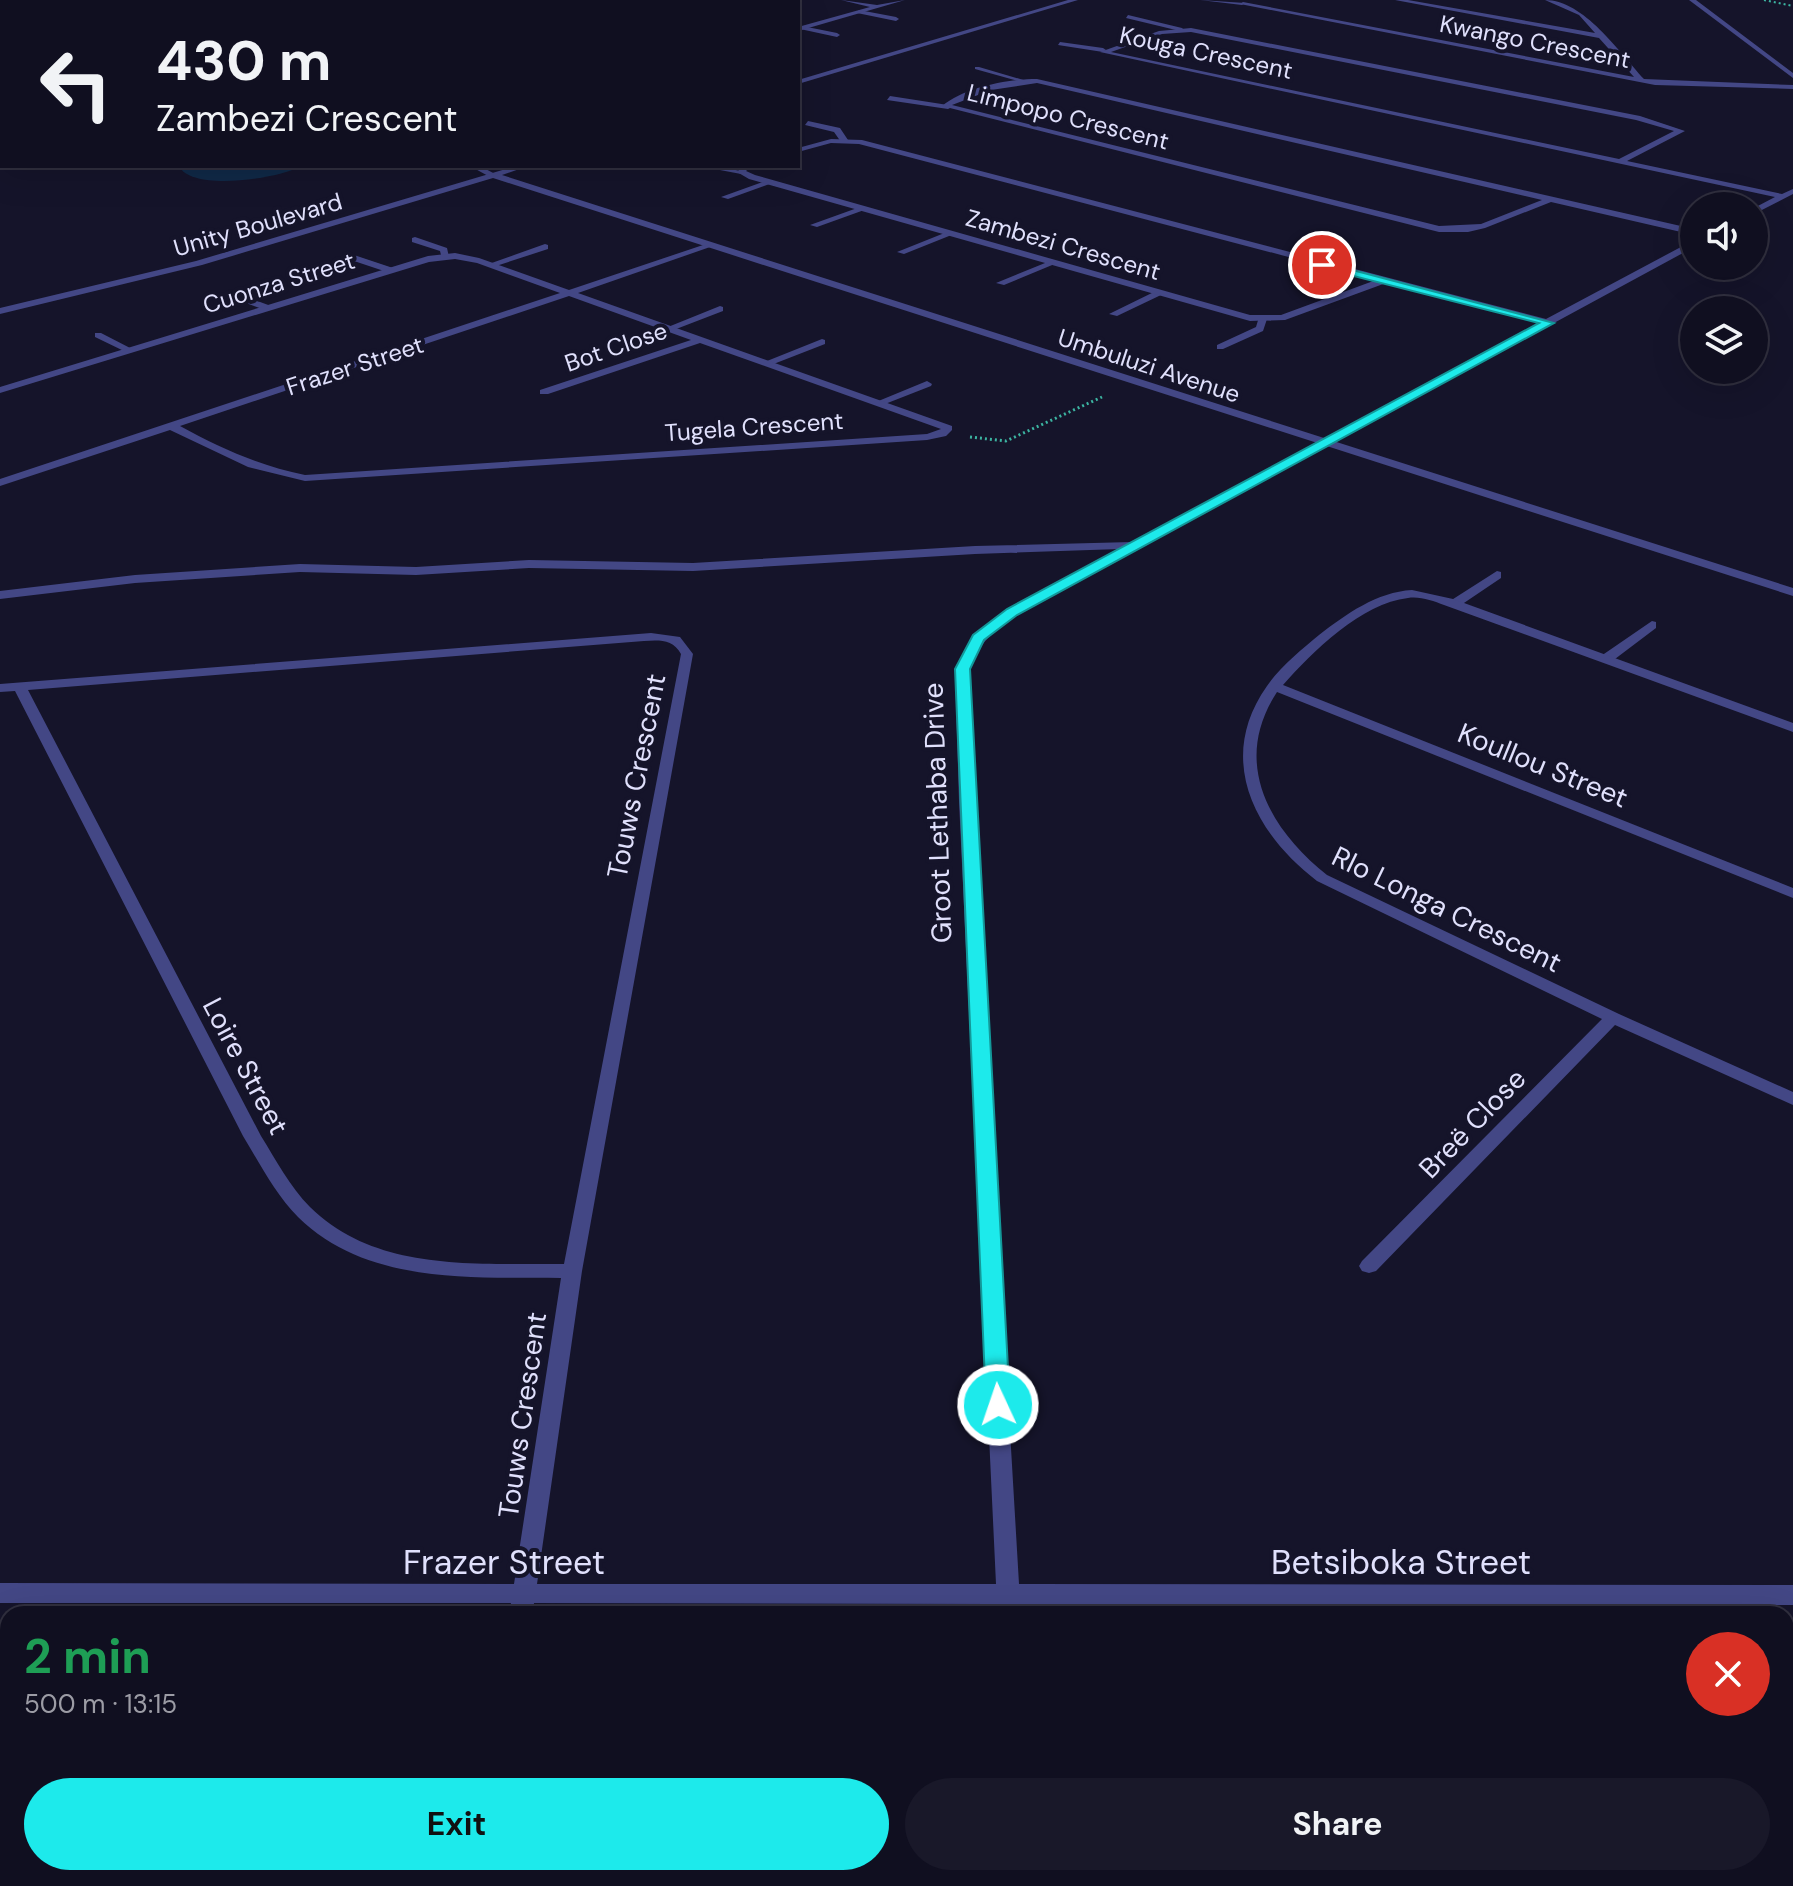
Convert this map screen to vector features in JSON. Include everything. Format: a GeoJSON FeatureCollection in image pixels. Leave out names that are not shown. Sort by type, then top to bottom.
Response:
{"type":"FeatureCollection","features":[{"type":"Feature","properties":{"kind":"street"},"geometry":{"type":"LineString","coordinates":[[844,0],[878,7]]}},
{"type":"Feature","properties":{"kind":"street"},"geometry":{"type":"LineString","coordinates":[[800,29],[902,0]]}},
{"type":"Feature","properties":{"kind":"street"},"geometry":{"type":"LineString","coordinates":[[800,81],[1075,0]]}},
{"type":"Feature","properties":{"kind":"street","name":"Kwango Crescent"},"geometry":{"type":"LineString","coordinates":[[1203,0],[1245,2],[1673,85],[1793,87]]}},
{"type":"Feature","properties":{"kind":"street"},"geometry":{"type":"LineString","coordinates":[[1398,0],[1600,36]]}},
{"type":"Feature","properties":{"kind":"street","name":"Kwango Crescent"},"geometry":{"type":"LineString","coordinates":[[1548,0],[1581,14],[1641,80]]}},
{"type":"Feature","properties":{"kind":"street"},"geometry":{"type":"LineString","coordinates":[[1692,0],[1793,76]]}},
{"type":"Feature","properties":{"kind":"street"},"geometry":{"type":"LineString","coordinates":[[859,12],[896,19]]}},
{"type":"Feature","properties":{"kind":"street"},"geometry":{"type":"LineString","coordinates":[[1128,17],[1180,29]]}},
{"type":"Feature","properties":{"kind":"street"},"geometry":{"type":"LineString","coordinates":[[800,19],[819,23]]}},
{"type":"Feature","properties":{"kind":"street"},"geometry":{"type":"LineString","coordinates":[[800,29],[837,35]]}},
{"type":"Feature","properties":{"kind":"street","name":"Kouga Crescent"},"geometry":{"type":"LineString","coordinates":[[1103,50],[1180,29],[1681,130],[1621,161]]}},
{"type":"Feature","properties":{"kind":"street"},"geometry":{"type":"LineString","coordinates":[[1060,44],[1103,50]]}},
{"type":"Feature","properties":{"kind":"street","name":"Kouga Crescent"},"geometry":{"type":"LineString","coordinates":[[1103,50],[1782,196]]}},
{"type":"Feature","properties":{"kind":"street"},"geometry":{"type":"LineString","coordinates":[[977,68],[1024,81]]}},
{"type":"Feature","properties":{"kind":"street","name":"Limpopo Crescent"},"geometry":{"type":"LineString","coordinates":[[1550,199],[1486,227],[1463,231],[1439,229],[948,107],[948,102],[1024,81],[1550,199],[1680,229]]}},
{"type":"Feature","properties":{"kind":"street"},"geometry":{"type":"LineString","coordinates":[[890,98],[948,107]]}},
{"type":"Feature","properties":{"kind":"street"},"geometry":{"type":"LineString","coordinates":[[808,123],[837,130],[844,140]]}},
{"type":"Feature","properties":{"kind":"street","name":"Zambezi Crescent"},"geometry":{"type":"LineString","coordinates":[[800,150],[844,140],[1549,323]]}},
{"type":"Feature","properties":{"kind":"street","name":"Umbuluzi Avenue"},"geometry":{"type":"LineString","coordinates":[[478,168],[709,246],[1793,592]]}},
{"type":"Feature","properties":{"kind":"street","name":"Unity Boulevard"},"geometry":{"type":"LineString","coordinates":[[0,311],[199,263],[517,168]]}},
{"type":"Feature","properties":{"kind":"street","name":"Zambezi Crescent"},"geometry":{"type":"LineString","coordinates":[[744,169],[771,182],[863,209],[1158,293],[1262,319],[1282,318],[1383,281]]}},
{"type":"Feature","properties":{"kind":"street"},"geometry":{"type":"LineString","coordinates":[[725,197],[771,182]]}},
{"type":"Feature","properties":{"kind":"street"},"geometry":{"type":"LineString","coordinates":[[1768,204],[1793,191]]}},
{"type":"Feature","properties":{"kind":"street"},"geometry":{"type":"LineString","coordinates":[[814,225],[863,209]]}},
{"type":"Feature","properties":{"kind":"street"},"geometry":{"type":"LineString","coordinates":[[901,252],[950,234]]}},
{"type":"Feature","properties":{"kind":"street"},"geometry":{"type":"LineString","coordinates":[[415,240],[444,250],[445,257]]}},
{"type":"Feature","properties":{"kind":"street","name":"Frazer Street"},"geometry":{"type":"LineString","coordinates":[[0,483],[709,246]]}},
{"type":"Feature","properties":{"kind":"street"},"geometry":{"type":"LineString","coordinates":[[490,265],[545,247]]}},
{"type":"Feature","properties":{"kind":"street","name":"Groot Lethaba Drive"},"geometry":{"type":"LineString","coordinates":[[1008,1605],[962,669],[978,638],[996,622],[1680,251]]}},
{"type":"Feature","properties":{"kind":"street","name":"Cuonza Street"},"geometry":{"type":"LineString","coordinates":[[0,390],[390,270],[445,257],[469,258],[570,294]]}},
{"type":"Feature","properties":{"kind":"street"},"geometry":{"type":"LineString","coordinates":[[354,258],[390,270]]}},
{"type":"Feature","properties":{"kind":"street"},"geometry":{"type":"LineString","coordinates":[[1001,283],[1053,263]]}},
{"type":"Feature","properties":{"kind":"street"},"geometry":{"type":"LineString","coordinates":[[1114,314],[1158,293]]}},
{"type":"Feature","properties":{"kind":"street","name":"Tugela Crescent"},"geometry":{"type":"LineString","coordinates":[[171,426],[240,462],[269,472],[305,478],[900,439],[945,432],[948,428],[570,294]]}},
{"type":"Feature","properties":{"kind":"street"},"geometry":{"type":"LineString","coordinates":[[233,295],[268,308]]}},
{"type":"Feature","properties":{"kind":"street"},"geometry":{"type":"LineString","coordinates":[[668,329],[720,309]]}},
{"type":"Feature","properties":{"kind":"street"},"geometry":{"type":"LineString","coordinates":[[1220,347],[1260,329],[1262,319]]}},
{"type":"Feature","properties":{"kind":"street"},"geometry":{"type":"LineString","coordinates":[[98,335],[129,350]]}},
{"type":"Feature","properties":{"kind":"street","name":"Bot Close"},"geometry":{"type":"LineString","coordinates":[[544,392],[700,340]]}},
{"type":"Feature","properties":{"kind":"street"},"geometry":{"type":"LineString","coordinates":[[767,363],[822,342]]}},
{"type":"Feature","properties":{"kind":"street"},"geometry":{"type":"LineString","coordinates":[[881,402],[927,384]]}},
{"type":"Feature","properties":{"kind":"street"},"geometry":{"type":"LineString","coordinates":[[0,595],[135,579],[287,568],[416,571],[543,564],[704,566],[975,550],[1135,545]]}},
{"type":"Feature","properties":{"kind":"street"},"geometry":{"type":"LineString","coordinates":[[1454,604],[1497,575]]}},
{"type":"Feature","properties":{"kind":"street","name":"Rlo Longa Crescent"},"geometry":{"type":"LineString","coordinates":[[1793,728],[1422,595],[1389,598],[1332,632],[1273,686],[1253,726],[1250,767],[1268,823],[1293,858],[1357,897],[1793,1099]]}},
{"type":"Feature","properties":{"kind":"street"},"geometry":{"type":"LineString","coordinates":[[1606,659],[1652,625]]}},
{"type":"Feature","properties":{"kind":"street","name":"Touws Crescent"},"geometry":{"type":"LineString","coordinates":[[0,688],[644,637],[678,641],[687,654],[572,1271],[523,1605]]}},
{"type":"Feature","properties":{"kind":"street","name":"Koullou Street"},"geometry":{"type":"LineString","coordinates":[[1273,686],[1793,893]]}},
{"type":"Feature","properties":{"kind":"street","name":"Loire Street"},"geometry":{"type":"LineString","coordinates":[[20,687],[252,1136],[282,1184],[312,1219],[381,1260],[413,1267],[572,1271]]}},
{"type":"Feature","properties":{"kind":"street","name":"Breë Close"},"geometry":{"type":"LineString","coordinates":[[1369,1266],[1613,1018]]}},
{"type":"Feature","properties":{"kind":"street","name":"Frazer Street"},"geometry":{"type":"LineString","coordinates":[[0,1593],[523,1605],[1008,1605]]}},
{"type":"Feature","properties":{"kind":"street","name":"Betsiboka Street"},"geometry":{"type":"LineString","coordinates":[[1008,1605],[1497,1605],[1793,1595]]}},
{"type":"Feature","properties":{"kind":"path"},"geometry":{"type":"LineString","coordinates":[[1764,0],[1793,6]]}},
{"type":"Feature","properties":{"kind":"path"},"geometry":{"type":"LineString","coordinates":[[945,432],[1006,441],[1135,382]]}},
{"type":"Feature","properties":{"kind":"water"},"geometry":{"type":"Polygon","coordinates":[[[181,168],[297,168],[236,181],[200,179],[181,168]]]}},
{"type":"Feature","properties":{"kind":"route"},"geometry":{"type":"LineString","coordinates":[[998,1405],[966,801],[962,669],[968,652],[978,638],[1012,612],[1549,323],[1322,265]]}}]}
